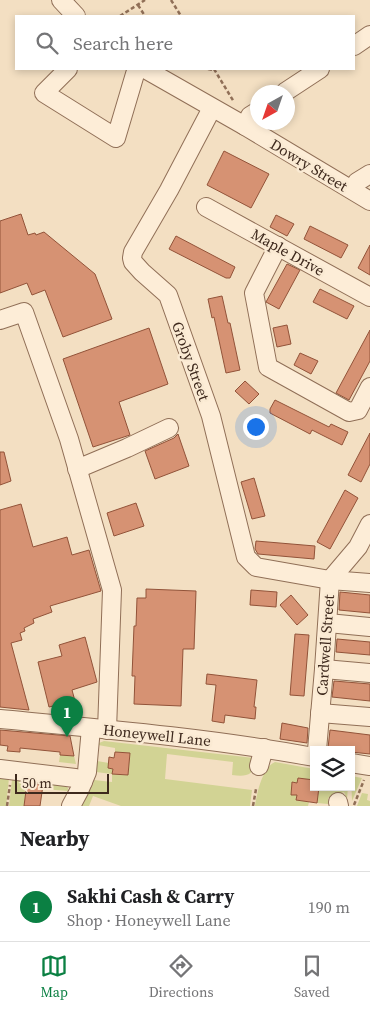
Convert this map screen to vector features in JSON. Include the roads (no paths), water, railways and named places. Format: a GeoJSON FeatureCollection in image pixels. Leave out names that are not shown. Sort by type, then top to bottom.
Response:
{"type":"FeatureCollection","features":[{"type":"Feature","properties":{"kind":"street"},"geometry":{"type":"LineString","coordinates":[[61,0],[75,15]]}},
{"type":"Feature","properties":{"kind":"street"},"geometry":{"type":"LineString","coordinates":[[355,45],[370,35]]}},
{"type":"Feature","properties":{"kind":"street"},"geometry":{"type":"LineString","coordinates":[[67,70],[44,93],[116,138],[137,70]]}},
{"type":"Feature","properties":{"kind":"street","name":"Dowry Street"},"geometry":{"type":"LineString","coordinates":[[147,70],[370,201]]}},
{"type":"Feature","properties":{"kind":"street"},"geometry":{"type":"LineString","coordinates":[[295,85],[318,70]]}},
{"type":"Feature","properties":{"kind":"street","name":"Groby Street"},"geometry":{"type":"LineString","coordinates":[[212,108],[169,190],[133,252],[132,258],[133,262],[142,272],[168,295],[211,416],[246,556],[256,567],[330,580]]}},
{"type":"Feature","properties":{"kind":"street"},"geometry":{"type":"LineString","coordinates":[[245,126],[250,116]]}},
{"type":"Feature","properties":{"kind":"street"},"geometry":{"type":"LineString","coordinates":[[353,190],[358,182],[370,174]]}},
{"type":"Feature","properties":{"kind":"street","name":"Maple Drive"},"geometry":{"type":"LineString","coordinates":[[206,208],[370,297]]}},
{"type":"Feature","properties":{"kind":"street"},"geometry":{"type":"LineString","coordinates":[[278,246],[254,293],[268,368],[349,412],[358,410],[370,387]]}},
{"type":"Feature","properties":{"kind":"street"},"geometry":{"type":"LineString","coordinates":[[0,320],[24,312],[69,440],[112,590],[99,729],[83,782],[71,806]]}},
{"type":"Feature","properties":{"kind":"street"},"geometry":{"type":"LineString","coordinates":[[77,469],[169,428]]}},
{"type":"Feature","properties":{"kind":"street","name":"Cardwell Street"},"geometry":{"type":"LineString","coordinates":[[317,746],[330,580],[358,547],[370,524]]}},
{"type":"Feature","properties":{"kind":"street"},"geometry":{"type":"LineString","coordinates":[[330,580],[370,583]]}},
{"type":"Feature","properties":{"kind":"street"},"geometry":{"type":"LineString","coordinates":[[328,623],[370,627]]}},
{"type":"Feature","properties":{"kind":"street"},"geometry":{"type":"LineString","coordinates":[[324,669],[370,673]]}},
{"type":"Feature","properties":{"kind":"street"},"geometry":{"type":"LineString","coordinates":[[320,713],[370,717]]}},
{"type":"Feature","properties":{"kind":"street","name":"Honeywell Lane"},"geometry":{"type":"LineString","coordinates":[[0,719],[264,748],[310,756]]}},
{"type":"Feature","properties":{"kind":"street"},"geometry":{"type":"LineString","coordinates":[[259,766],[264,748]]}},
{"type":"Feature","properties":{"kind":"street"},"geometry":{"type":"LineString","coordinates":[[355,765],[368,772]]}},
{"type":"Feature","properties":{"kind":"street"},"geometry":{"type":"LineString","coordinates":[[5,773],[74,778],[83,782]]}},
{"type":"Feature","properties":{"kind":"place","name":"Sakhi Cash & Carry"},"geometry":{"type":"Point","coordinates":[67,737]}}]}
